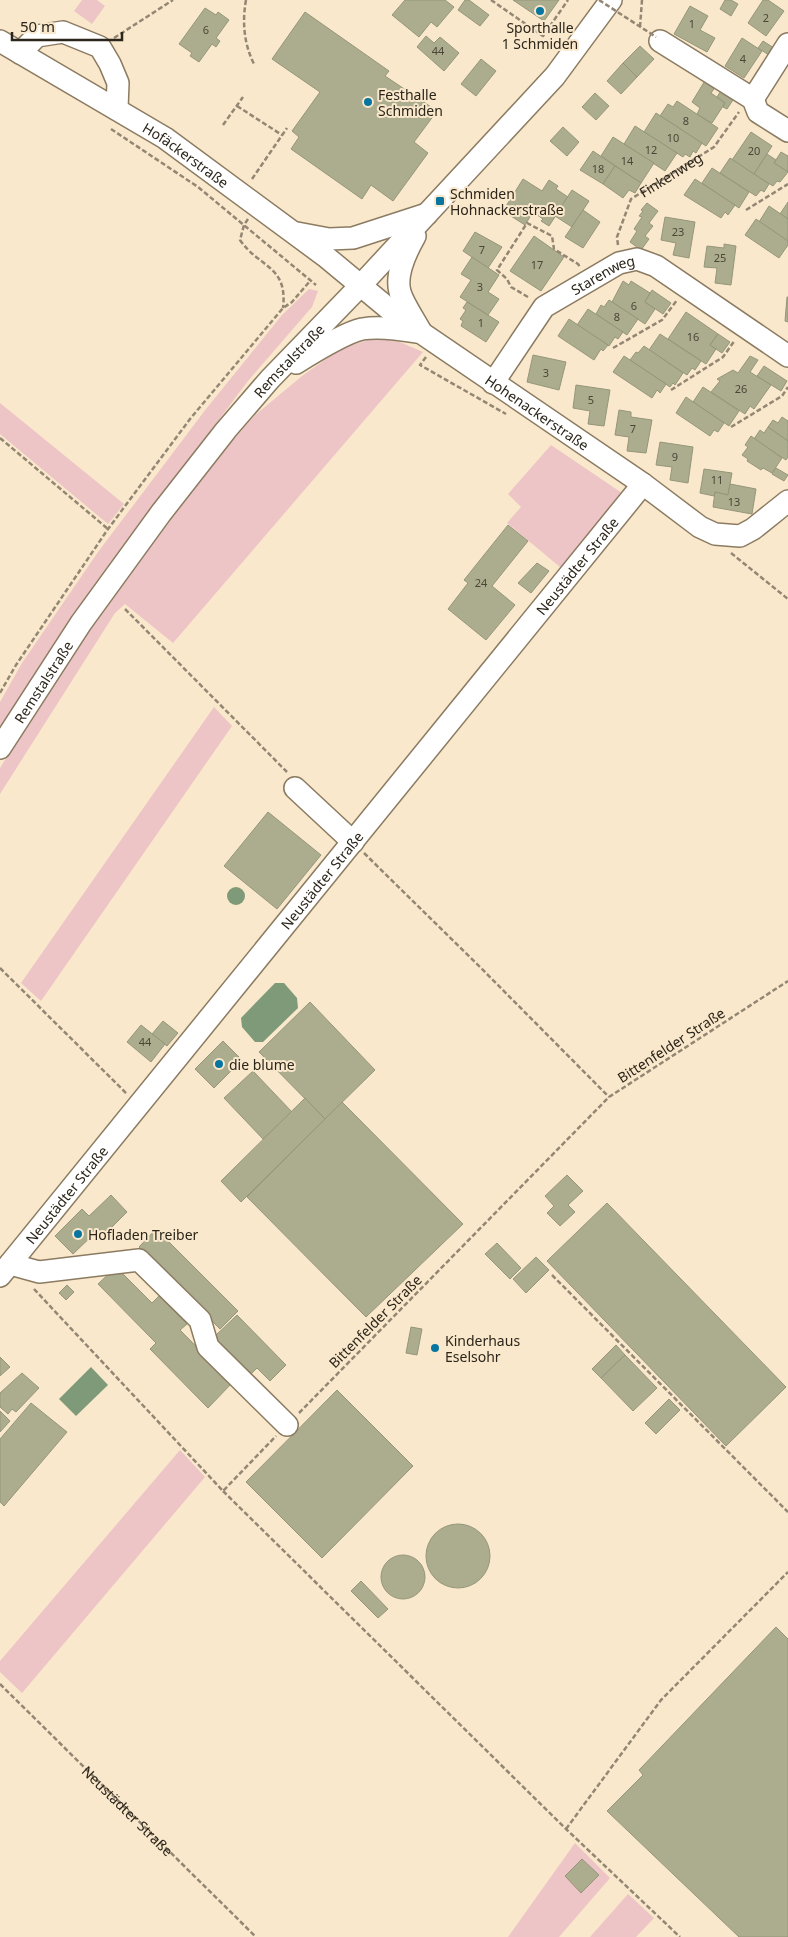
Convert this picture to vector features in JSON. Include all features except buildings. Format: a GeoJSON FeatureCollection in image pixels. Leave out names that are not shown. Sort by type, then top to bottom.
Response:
{"type":"FeatureCollection","features":[{"type":"Feature","properties":{"kind":"street","name":"Remstalstraße"},"geometry":{"type":"LineString","coordinates":[[0,748],[81,623],[162,512],[226,430],[270,379],[361,285],[555,76],[611,0]]}},
{"type":"Feature","properties":{"kind":"street"},"geometry":{"type":"LineString","coordinates":[[20,53],[37,36],[63,32],[100,47],[118,83],[114,118]]}},
{"type":"Feature","properties":{"kind":"street"},"geometry":{"type":"LineString","coordinates":[[658,39],[752,99],[758,112],[788,131]]}},
{"type":"Feature","properties":{"kind":"street","name":"Hofäckerstraße"},"geometry":{"type":"LineString","coordinates":[[0,41],[114,118],[196,160],[361,285]]}},
{"type":"Feature","properties":{"kind":"street"},"geometry":{"type":"LineString","coordinates":[[752,99],[788,44]]}},
{"type":"Feature","properties":{"kind":"street"},"geometry":{"type":"LineString","coordinates":[[289,231],[329,239],[345,239],[427,214]]}},
{"type":"Feature","properties":{"kind":"street"},"geometry":{"type":"LineString","coordinates":[[421,332],[400,293],[399,283],[405,254],[427,214]]}},
{"type":"Feature","properties":{"kind":"street","name":"Starenweg"},"geometry":{"type":"LineString","coordinates":[[493,383],[544,307],[620,263],[637,260],[656,266],[788,356]]}},
{"type":"Feature","properties":{"kind":"street","name":"Hohenackerstraße"},"geometry":{"type":"LineString","coordinates":[[361,285],[401,319],[644,484],[700,527],[716,534]]}},
{"type":"Feature","properties":{"kind":"street"},"geometry":{"type":"LineString","coordinates":[[270,379],[322,348],[361,329],[391,327],[421,332]]}},
{"type":"Feature","properties":{"kind":"street","name":"Neustädter Straße"},"geometry":{"type":"LineString","coordinates":[[5,1270],[644,484]]}},
{"type":"Feature","properties":{"kind":"street"},"geometry":{"type":"LineString","coordinates":[[716,534],[740,536],[753,529],[788,501]]}},
{"type":"Feature","properties":{"kind":"street"},"geometry":{"type":"LineString","coordinates":[[295,788],[353,842]]}},
{"type":"Feature","properties":{"kind":"street"},"geometry":{"type":"LineString","coordinates":[[5,1270],[39,1272],[138,1260],[200,1320],[208,1347],[287,1425]]}},
{"type":"Feature","properties":{"kind":"path"},"geometry":{"type":"LineString","coordinates":[[100,47],[173,0]]}},
{"type":"Feature","properties":{"kind":"path"},"geometry":{"type":"LineString","coordinates":[[246,0],[243,14],[245,36],[248,52],[254,64]]}},
{"type":"Feature","properties":{"kind":"path"},"geometry":{"type":"LineString","coordinates":[[491,0],[543,36],[568,0]]}},
{"type":"Feature","properties":{"kind":"path"},"geometry":{"type":"LineString","coordinates":[[599,0],[658,39]]}},
{"type":"Feature","properties":{"kind":"path"},"geometry":{"type":"LineString","coordinates":[[640,27],[642,0]]}},
{"type":"Feature","properties":{"kind":"path"},"geometry":{"type":"LineString","coordinates":[[223,125],[243,97]]}},
{"type":"Feature","properties":{"kind":"path","name":"Finkenweg"},"geometry":{"type":"LineString","coordinates":[[620,263],[617,237],[631,199],[714,147],[737,114],[752,99]]}},
{"type":"Feature","properties":{"kind":"path"},"geometry":{"type":"LineString","coordinates":[[237,106],[282,135]]}},
{"type":"Feature","properties":{"kind":"path"},"geometry":{"type":"LineString","coordinates":[[114,118],[316,285]]}},
{"type":"Feature","properties":{"kind":"path"},"geometry":{"type":"LineString","coordinates":[[253,178],[287,128]]}},
{"type":"Feature","properties":{"kind":"path"},"geometry":{"type":"LineString","coordinates":[[746,210],[788,184]]}},
{"type":"Feature","properties":{"kind":"path"},"geometry":{"type":"LineString","coordinates":[[257,208],[244,225],[240,240],[246,248],[273,269],[282,282],[283,308]]}},
{"type":"Feature","properties":{"kind":"path"},"geometry":{"type":"LineString","coordinates":[[544,307],[511,287],[507,279],[497,270],[526,223],[552,236],[554,249],[578,264],[587,282]]}},
{"type":"Feature","properties":{"kind":"path"},"geometry":{"type":"LineString","coordinates":[[0,693],[16,665],[108,529],[190,419],[283,308],[292,302],[310,280]]}},
{"type":"Feature","properties":{"kind":"path"},"geometry":{"type":"LineString","coordinates":[[613,348],[662,320],[686,287]]}},
{"type":"Feature","properties":{"kind":"path"},"geometry":{"type":"LineString","coordinates":[[671,390],[723,357],[745,327]]}},
{"type":"Feature","properties":{"kind":"path"},"geometry":{"type":"LineString","coordinates":[[420,365],[512,417]]}},
{"type":"Feature","properties":{"kind":"path"},"geometry":{"type":"LineString","coordinates":[[731,427],[782,396],[788,387]]}},
{"type":"Feature","properties":{"kind":"path"},"geometry":{"type":"LineString","coordinates":[[0,438],[108,529]]}},
{"type":"Feature","properties":{"kind":"path"},"geometry":{"type":"LineString","coordinates":[[716,534],[734,557],[788,598]]}},
{"type":"Feature","properties":{"kind":"path"},"geometry":{"type":"LineString","coordinates":[[125,609],[294,779],[295,788]]}},
{"type":"Feature","properties":{"kind":"path"},"geometry":{"type":"LineString","coordinates":[[353,842],[609,1097]]}},
{"type":"Feature","properties":{"kind":"path"},"geometry":{"type":"LineString","coordinates":[[0,968],[138,1106]]}},
{"type":"Feature","properties":{"kind":"path","name":"Bittenfelder Straße"},"geometry":{"type":"LineString","coordinates":[[223,1490],[609,1097],[788,981]]}},
{"type":"Feature","properties":{"kind":"path"},"geometry":{"type":"LineString","coordinates":[[552,1276],[788,1512]]}},
{"type":"Feature","properties":{"kind":"path"},"geometry":{"type":"LineString","coordinates":[[30,1285],[223,1490],[566,1829],[680,1937]]}},
{"type":"Feature","properties":{"kind":"path"},"geometry":{"type":"LineString","coordinates":[[566,1829],[662,1700],[788,1572]]}},
{"type":"Feature","properties":{"kind":"path","name":"Neustädter Straße"},"geometry":{"type":"LineString","coordinates":[[0,1684],[256,1937]]}},
{"type":"Feature","properties":{"kind":"shaded area"},"geometry":{"type":"Polygon","coordinates":[[[82,0],[97,0],[105,6],[92,24],[74,11],[82,0]]]}},
{"type":"Feature","properties":{"kind":"shaded area"},"geometry":{"type":"Polygon","coordinates":[[[309,289],[318,291],[312,307],[248,381],[142,522],[0,737],[0,702],[22,663],[98,552],[206,409],[282,315],[309,289]]]}},
{"type":"Feature","properties":{"kind":"shaded area"},"geometry":{"type":"Polygon","coordinates":[[[374,338],[400,342],[423,352],[173,643],[125,604],[115,613],[0,794],[0,768],[71,651],[190,490],[254,416],[302,376],[340,349],[374,338]]]}},
{"type":"Feature","properties":{"kind":"shaded area"},"geometry":{"type":"Polygon","coordinates":[[[0,403],[124,504],[108,524],[0,434],[0,403]]]}},
{"type":"Feature","properties":{"kind":"shaded area"},"geometry":{"type":"Polygon","coordinates":[[[551,445],[622,493],[566,572],[507,523],[521,507],[508,494],[551,445]]]}},
{"type":"Feature","properties":{"kind":"shaded area"},"geometry":{"type":"Polygon","coordinates":[[[483,662],[490,666],[350,829],[358,817],[483,662]]]}},
{"type":"Feature","properties":{"kind":"shaded area"},"geometry":{"type":"Polygon","coordinates":[[[214,707],[232,726],[41,1001],[21,983],[214,707]]]}},
{"type":"Feature","properties":{"kind":"shaded area"},"geometry":{"type":"Polygon","coordinates":[[[236,887],[242,890],[245,896],[242,902],[236,905],[230,902],[227,896],[230,890],[236,887]]]}},
{"type":"Feature","properties":{"kind":"shaded area"},"geometry":{"type":"Polygon","coordinates":[[[275,983],[284,983],[297,998],[298,1008],[263,1042],[255,1042],[242,1027],[241,1018],[275,983]]]}},
{"type":"Feature","properties":{"kind":"shaded area"},"geometry":{"type":"Polygon","coordinates":[[[91,1367],[108,1385],[76,1416],[59,1399],[91,1367]]]}},
{"type":"Feature","properties":{"kind":"shaded area"},"geometry":{"type":"Polygon","coordinates":[[[180,1450],[205,1477],[22,1693],[0,1672],[0,1661],[180,1450]]]}},
{"type":"Feature","properties":{"kind":"shaded area"},"geometry":{"type":"Polygon","coordinates":[[[575,1843],[610,1878],[559,1937],[508,1937],[575,1843]]]}},
{"type":"Feature","properties":{"kind":"shaded area"},"geometry":{"type":"Polygon","coordinates":[[[628,1894],[654,1918],[636,1937],[590,1937],[628,1894]]]}},
{"type":"Feature","properties":{"kind":"place","name":"Sporthalle 1 Schmiden"},"geometry":{"type":"Point","coordinates":[540,11]}},
{"type":"Feature","properties":{"kind":"place","name":"Festhalle Schmiden"},"geometry":{"type":"Point","coordinates":[368,102]}},
{"type":"Feature","properties":{"kind":"place","name":"Schmiden Hohnackerstraße"},"geometry":{"type":"Point","coordinates":[440,201]}},
{"type":"Feature","properties":{"kind":"place","name":"die blume"},"geometry":{"type":"Point","coordinates":[219,1064]}},
{"type":"Feature","properties":{"kind":"place","name":"Hofladen Treiber"},"geometry":{"type":"Point","coordinates":[78,1234]}},
{"type":"Feature","properties":{"kind":"place","name":"Kinderhaus Eselsohr"},"geometry":{"type":"Point","coordinates":[435,1348]}}]}
